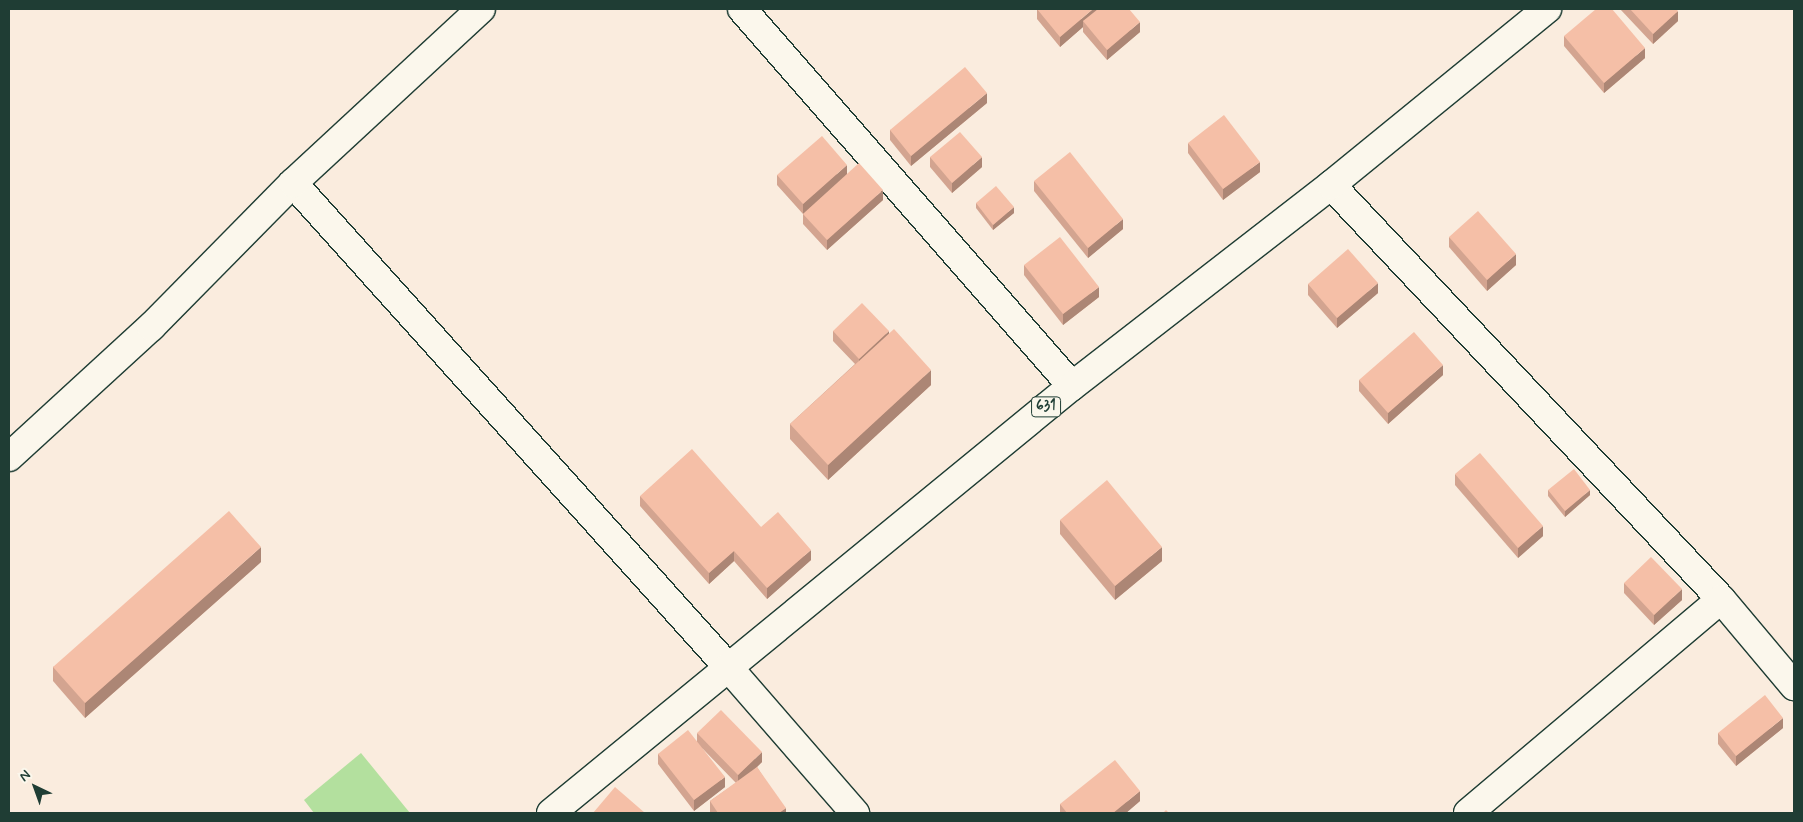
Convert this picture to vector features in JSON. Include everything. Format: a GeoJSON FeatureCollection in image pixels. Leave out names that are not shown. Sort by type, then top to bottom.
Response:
{"type":"FeatureCollection","features":[{"type":"Feature","properties":{"kind":"street"},"geometry":{"type":"LineString","coordinates":[[9,456],[151,327],[293,182],[482,9]]}},
{"type":"Feature","properties":{"kind":"street"},"geometry":{"type":"LineString","coordinates":[[742,9],[1072,386]]}},
{"type":"Feature","properties":{"kind":"street","name":"631"},"geometry":{"type":"LineString","coordinates":[[551,813],[1072,386],[1331,185],[1547,9]]}},
{"type":"Feature","properties":{"kind":"street"},"geometry":{"type":"LineString","coordinates":[[293,182],[728,667],[855,813]]}},
{"type":"Feature","properties":{"kind":"street"},"geometry":{"type":"LineString","coordinates":[[1331,185],[1721,599],[1794,686]]}},
{"type":"Feature","properties":{"kind":"street"},"geometry":{"type":"LineString","coordinates":[[1468,813],[1721,599]]}},
{"type":"Feature","properties":{"kind":"green space"},"geometry":{"type":"Polygon","coordinates":[[[361,753],[410,813],[314,813],[304,800],[361,753]]]}},
{"type":"Feature","properties":{"kind":"building"},"geometry":{"type":"Polygon","coordinates":[[[1037,9],[1093,9],[1060,37],[1037,9]]]}},
{"type":"Feature","properties":{"kind":"building"},"geometry":{"type":"Polygon","coordinates":[[[1098,9],[1129,9],[1140,22],[1107,50],[1083,21],[1098,9]]]}},
{"type":"Feature","properties":{"kind":"building"},"geometry":{"type":"Polygon","coordinates":[[[1596,9],[1612,9],[1645,48],[1604,83],[1564,36],[1596,9]]]}},
{"type":"Feature","properties":{"kind":"building"},"geometry":{"type":"Polygon","coordinates":[[[1630,9],[1676,9],[1678,11],[1653,34],[1630,9]]]}},
{"type":"Feature","properties":{"kind":"building"},"geometry":{"type":"Polygon","coordinates":[[[965,67],[987,93],[911,156],[890,130],[965,67]]]}},
{"type":"Feature","properties":{"kind":"building"},"geometry":{"type":"Polygon","coordinates":[[[1224,115],[1260,162],[1223,189],[1188,143],[1224,115]]]}},
{"type":"Feature","properties":{"kind":"building"},"geometry":{"type":"Polygon","coordinates":[[[960,132],[982,157],[952,183],[930,157],[960,132]]]}},
{"type":"Feature","properties":{"kind":"building"},"geometry":{"type":"Polygon","coordinates":[[[822,136],[847,165],[803,204],[777,175],[822,136]]]}},
{"type":"Feature","properties":{"kind":"building"},"geometry":{"type":"Polygon","coordinates":[[[1070,152],[1123,219],[1088,248],[1034,181],[1070,152]]]}},
{"type":"Feature","properties":{"kind":"building"},"geometry":{"type":"Polygon","coordinates":[[[859,163],[883,190],[827,240],[803,214],[859,163]]]}},
{"type":"Feature","properties":{"kind":"building"},"geometry":{"type":"Polygon","coordinates":[[[996,186],[1014,207],[993,225],[976,203],[996,186]]]}},
{"type":"Feature","properties":{"kind":"building"},"geometry":{"type":"Polygon","coordinates":[[[1478,211],[1516,254],[1487,280],[1449,237],[1478,211]]]}},
{"type":"Feature","properties":{"kind":"building"},"geometry":{"type":"Polygon","coordinates":[[[1060,237],[1099,287],[1063,314],[1024,265],[1060,237]]]}},
{"type":"Feature","properties":{"kind":"building"},"geometry":{"type":"Polygon","coordinates":[[[1348,249],[1378,283],[1337,318],[1308,284],[1348,249]]]}},
{"type":"Feature","properties":{"kind":"building"},"geometry":{"type":"Polygon","coordinates":[[[862,303],[889,331],[859,359],[833,331],[862,303]]]}},
{"type":"Feature","properties":{"kind":"building"},"geometry":{"type":"Polygon","coordinates":[[[894,329],[931,370],[828,465],[790,424],[894,329]]]}},
{"type":"Feature","properties":{"kind":"building"},"geometry":{"type":"Polygon","coordinates":[[[1414,332],[1443,365],[1388,413],[1359,380],[1414,332]]]}},
{"type":"Feature","properties":{"kind":"building"},"geometry":{"type":"Polygon","coordinates":[[[692,449],[761,527],[778,512],[811,550],[767,588],[734,551],[709,573],[640,496],[692,449]]]}},
{"type":"Feature","properties":{"kind":"building"},"geometry":{"type":"Polygon","coordinates":[[[1480,453],[1543,526],[1518,548],[1455,474],[1480,453]]]}},
{"type":"Feature","properties":{"kind":"building"},"geometry":{"type":"Polygon","coordinates":[[[1574,469],[1590,490],[1565,511],[1548,490],[1574,469]]]}},
{"type":"Feature","properties":{"kind":"building"},"geometry":{"type":"Polygon","coordinates":[[[1107,480],[1162,547],[1115,586],[1060,520],[1107,480]]]}},
{"type":"Feature","properties":{"kind":"building"},"geometry":{"type":"Polygon","coordinates":[[[229,511],[261,547],[85,703],[53,667],[229,511]]]}},
{"type":"Feature","properties":{"kind":"building"},"geometry":{"type":"Polygon","coordinates":[[[1651,557],[1682,589],[1654,615],[1624,583],[1651,557]]]}},
{"type":"Feature","properties":{"kind":"building"},"geometry":{"type":"Polygon","coordinates":[[[1765,695],[1783,718],[1736,756],[1718,733],[1765,695]]]}},
{"type":"Feature","properties":{"kind":"building"},"geometry":{"type":"Polygon","coordinates":[[[721,710],[762,752],[738,775],[697,733],[721,710]]]}},
{"type":"Feature","properties":{"kind":"building"},"geometry":{"type":"Polygon","coordinates":[[[688,730],[725,777],[694,800],[658,754],[688,730]]]}},
{"type":"Feature","properties":{"kind":"building"},"geometry":{"type":"Polygon","coordinates":[[[1115,760],[1140,791],[1113,813],[1067,813],[1060,804],[1115,760]]]}},
{"type":"Feature","properties":{"kind":"building"},"geometry":{"type":"Polygon","coordinates":[[[757,767],[786,808],[779,813],[718,813],[710,801],[757,767]]]}},
{"type":"Feature","properties":{"kind":"building"},"geometry":{"type":"Polygon","coordinates":[[[615,787],[645,813],[593,813],[615,787]]]}}]}
